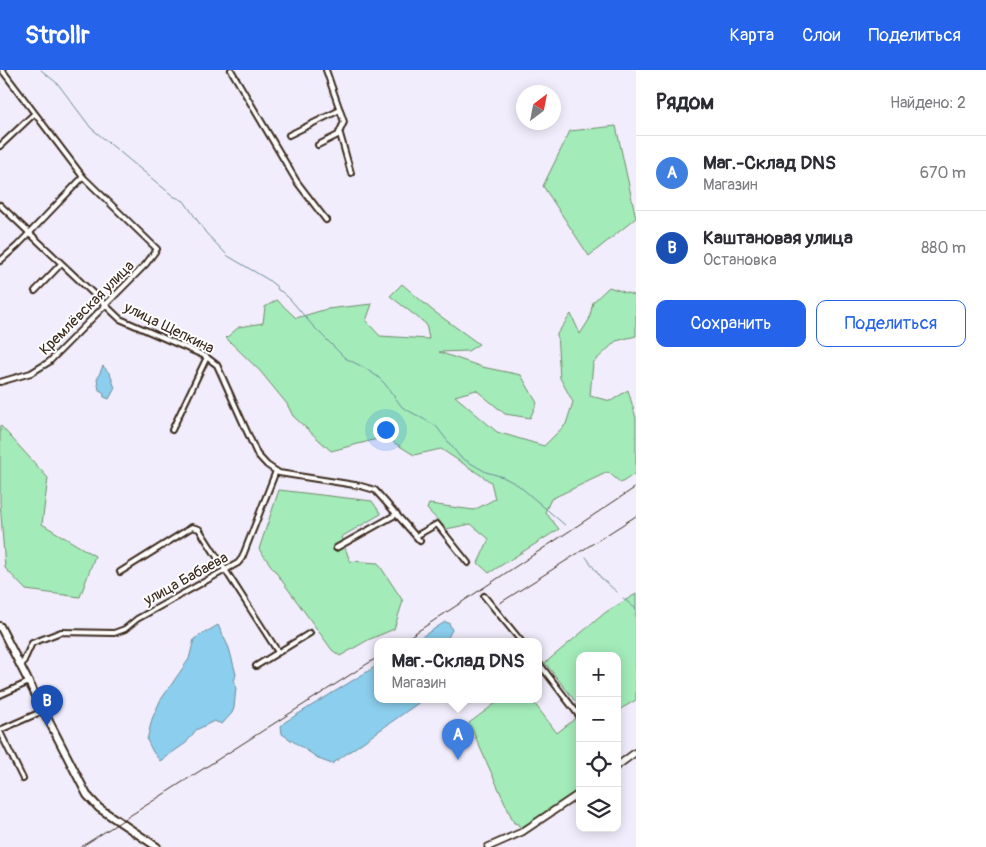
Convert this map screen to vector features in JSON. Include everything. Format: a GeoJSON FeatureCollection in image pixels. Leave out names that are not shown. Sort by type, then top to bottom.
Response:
{"type":"FeatureCollection","features":[{"type":"Feature","properties":{"kind":"main road"},"geometry":{"type":"LineString","coordinates":[[0,627],[87,794],[99,808],[157,847]]}},
{"type":"Feature","properties":{"kind":"main road"},"geometry":{"type":"LineString","coordinates":[[621,763],[636,752]]}},
{"type":"Feature","properties":{"kind":"main road"},"geometry":{"type":"LineString","coordinates":[[488,847],[522,832],[576,796]]}},
{"type":"Feature","properties":{"kind":"street"},"geometry":{"type":"LineString","coordinates":[[0,261],[83,177],[2,70]]}},
{"type":"Feature","properties":{"kind":"street"},"geometry":{"type":"LineString","coordinates":[[232,70],[297,182],[326,220]]}},
{"type":"Feature","properties":{"kind":"street"},"geometry":{"type":"LineString","coordinates":[[326,70],[344,122],[340,134],[351,173]]}},
{"type":"Feature","properties":{"kind":"street"},"geometry":{"type":"LineString","coordinates":[[289,135],[340,110]]}},
{"type":"Feature","properties":{"kind":"street"},"geometry":{"type":"LineString","coordinates":[[0,146],[34,114]]}},
{"type":"Feature","properties":{"kind":"street"},"geometry":{"type":"LineString","coordinates":[[318,145],[340,134]]}},
{"type":"Feature","properties":{"kind":"street","name":"Кремлёвская улица"},"geometry":{"type":"LineString","coordinates":[[0,382],[22,377],[44,366],[156,252],[157,249],[83,177]]}},
{"type":"Feature","properties":{"kind":"street","name":"улица Щепкина"},"geometry":{"type":"LineString","coordinates":[[0,205],[104,306],[125,322],[208,357],[217,365],[257,454],[267,465],[276,471]]}},
{"type":"Feature","properties":{"kind":"street"},"geometry":{"type":"LineString","coordinates":[[36,291],[61,264]]}},
{"type":"Feature","properties":{"kind":"street"},"geometry":{"type":"LineString","coordinates":[[172,430],[208,357]]}},
{"type":"Feature","properties":{"kind":"street"},"geometry":{"type":"LineString","coordinates":[[276,471],[370,488],[397,514],[420,541]]}},
{"type":"Feature","properties":{"kind":"street","name":"улица Бабаева"},"geometry":{"type":"LineString","coordinates":[[22,667],[32,643],[61,632],[114,633],[125,629],[137,619],[238,563],[242,558],[276,471]]}},
{"type":"Feature","properties":{"kind":"street"},"geometry":{"type":"LineString","coordinates":[[336,548],[397,514]]}},
{"type":"Feature","properties":{"kind":"street"},"geometry":{"type":"LineString","coordinates":[[416,536],[437,524],[468,563]]}},
{"type":"Feature","properties":{"kind":"street"},"geometry":{"type":"LineString","coordinates":[[120,572],[192,527],[196,527],[278,652]]}},
{"type":"Feature","properties":{"kind":"street"},"geometry":{"type":"LineString","coordinates":[[484,596],[519,638]]}},
{"type":"Feature","properties":{"kind":"street"},"geometry":{"type":"LineString","coordinates":[[256,666],[310,633]]}},
{"type":"Feature","properties":{"kind":"street"},"geometry":{"type":"LineString","coordinates":[[542,667],[576,712]]}},
{"type":"Feature","properties":{"kind":"street"},"geometry":{"type":"LineString","coordinates":[[0,695],[29,682]]}},
{"type":"Feature","properties":{"kind":"street"},"geometry":{"type":"LineString","coordinates":[[23,779],[0,731],[43,711]]}},
{"type":"Feature","properties":{"kind":"green space"},"geometry":{"type":"Polygon","coordinates":[[[616,126],[636,218],[589,256],[543,186],[570,131],[616,126]]]}},
{"type":"Feature","properties":{"kind":"green space"},"geometry":{"type":"Polygon","coordinates":[[[402,284],[432,310],[479,344],[468,351],[439,352],[482,367],[521,375],[537,403],[530,418],[505,414],[476,390],[455,396],[497,432],[544,446],[566,424],[573,402],[560,378],[557,334],[571,314],[580,334],[589,320],[593,302],[609,287],[636,296],[636,336],[616,341],[593,363],[590,396],[611,401],[628,390],[636,418],[636,473],[621,483],[608,472],[551,499],[545,512],[559,529],[489,573],[478,563],[489,539],[471,524],[446,529],[427,509],[429,504],[474,510],[495,499],[491,482],[441,449],[414,455],[385,437],[331,451],[293,416],[287,404],[260,371],[226,338],[239,327],[263,323],[265,307],[277,300],[296,318],[327,309],[372,304],[366,321],[380,336],[429,339],[426,324],[390,296],[402,284]]]}},
{"type":"Feature","properties":{"kind":"green space"},"geometry":{"type":"Polygon","coordinates":[[[0,425],[48,478],[42,524],[95,556],[80,597],[26,590],[5,568],[0,502],[0,425]]]}},
{"type":"Feature","properties":{"kind":"green space"},"geometry":{"type":"Polygon","coordinates":[[[279,490],[372,501],[381,514],[341,537],[350,561],[378,563],[403,601],[394,629],[368,640],[340,656],[332,650],[259,549],[279,490]]]}},
{"type":"Feature","properties":{"kind":"green space"},"geometry":{"type":"Polygon","coordinates":[[[636,594],[636,700],[621,709],[621,652],[576,652],[576,702],[545,663],[606,612],[636,594]]]}},
{"type":"Feature","properties":{"kind":"green space"},"geometry":{"type":"Polygon","coordinates":[[[496,703],[534,703],[557,733],[576,718],[576,792],[521,830],[518,824],[514,823],[469,723],[496,703]]]}},
{"type":"Feature","properties":{"kind":"water"},"geometry":{"type":"Polygon","coordinates":[[[103,366],[110,374],[115,388],[109,399],[104,397],[103,392],[99,390],[97,379],[103,366]]]}},
{"type":"Feature","properties":{"kind":"water"},"geometry":{"type":"Polygon","coordinates":[[[445,622],[449,623],[452,630],[448,638],[420,638],[445,622]]]}},
{"type":"Feature","properties":{"kind":"water"},"geometry":{"type":"Polygon","coordinates":[[[218,625],[229,648],[236,674],[232,713],[222,724],[214,721],[196,730],[186,743],[160,761],[147,740],[152,719],[160,701],[189,659],[194,639],[218,625]]]}},
{"type":"Feature","properties":{"kind":"water"},"geometry":{"type":"Polygon","coordinates":[[[374,667],[374,703],[418,703],[332,764],[321,760],[282,734],[281,726],[374,667]]]}},
{"type":"Feature","properties":{"kind":"waterway"},"geometry":{"type":"LineString","coordinates":[[41,70],[58,84],[91,128],[173,196],[184,201],[206,233],[228,256],[276,286],[345,358],[378,377],[402,407],[436,426],[460,457],[486,472],[503,477],[518,485],[565,525]]}},
{"type":"Feature","properties":{"kind":"waterway"},"geometry":{"type":"LineString","coordinates":[[586,557],[601,578],[617,592]]}},
{"type":"Feature","properties":{"kind":"waterway"},"geometry":{"type":"LineString","coordinates":[[623,598],[636,609]]}},
{"type":"Feature","properties":{"kind":"railway"},"geometry":{"type":"LineString","coordinates":[[408,638],[636,487]]}},
{"type":"Feature","properties":{"kind":"railway"},"geometry":{"type":"LineString","coordinates":[[500,603],[636,516]]}},
{"type":"Feature","properties":{"kind":"railway"},"geometry":{"type":"LineString","coordinates":[[81,847],[374,660]]}},
{"type":"Feature","properties":{"kind":"place","name":"Каштановая улица"},"geometry":{"type":"Point","coordinates":[47,726]}},
{"type":"Feature","properties":{"kind":"place","name":"Маг.-Склад DNS"},"geometry":{"type":"Point","coordinates":[458,760]}}]}
